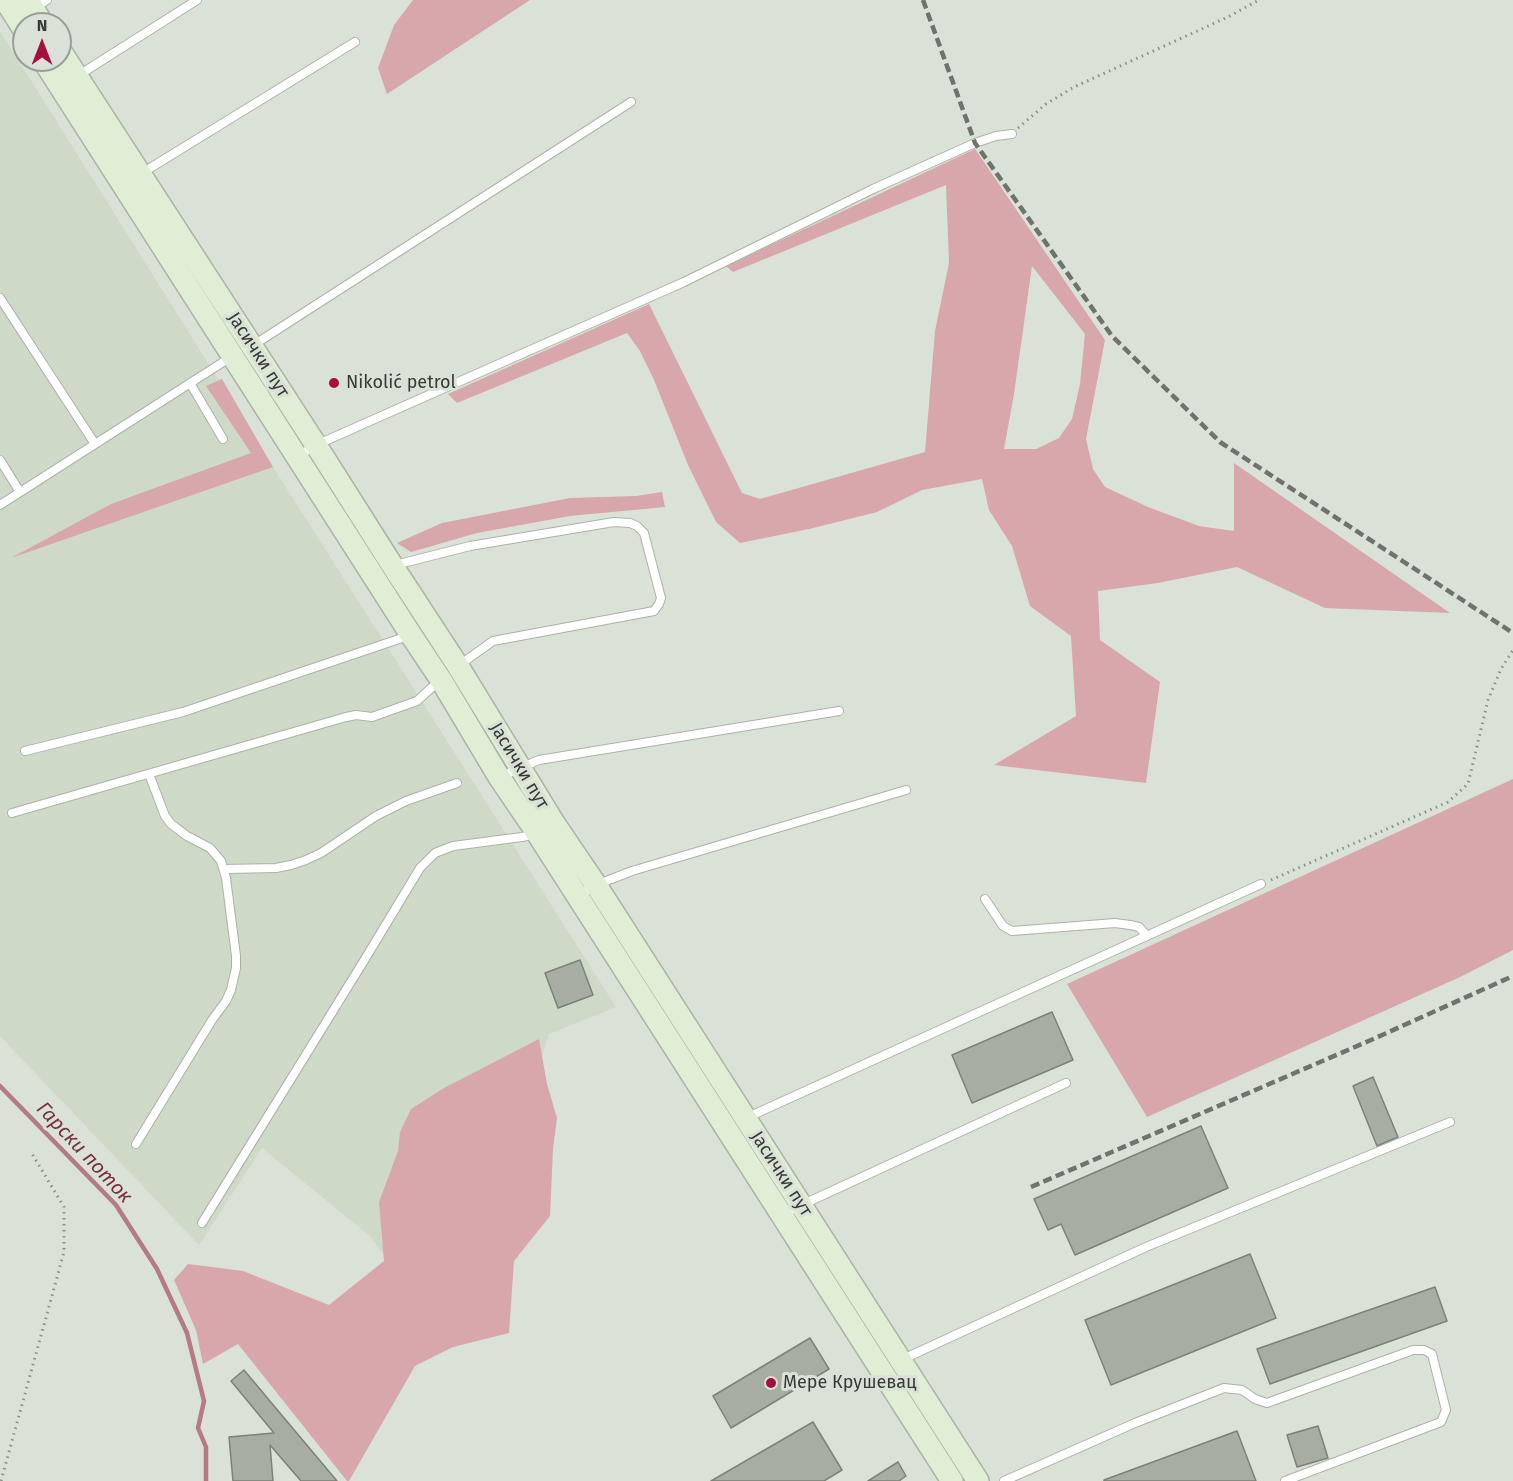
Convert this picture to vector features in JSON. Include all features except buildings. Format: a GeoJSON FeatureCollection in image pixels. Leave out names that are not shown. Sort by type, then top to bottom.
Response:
{"type":"FeatureCollection","features":[{"type":"Feature","properties":{"kind":"main road","name":"Јасички пут"},"geometry":{"type":"LineString","coordinates":[[58,72],[68,80],[140,174],[458,666],[520,768],[577,896],[948,1475]]}},
{"type":"Feature","properties":{"kind":"main road","name":"Јасички пут"},"geometry":{"type":"LineString","coordinates":[[66,72],[68,80],[232,356],[441,680],[499,777],[596,885],[978,1481]]}},
{"type":"Feature","properties":{"kind":"main road"},"geometry":{"type":"LineString","coordinates":[[948,1475],[963,1457]]}},
{"type":"Feature","properties":{"kind":"lane"},"geometry":{"type":"LineString","coordinates":[[68,80],[197,0]]}},
{"type":"Feature","properties":{"kind":"lane"},"geometry":{"type":"LineString","coordinates":[[140,174],[355,42]]}},
{"type":"Feature","properties":{"kind":"lane"},"geometry":{"type":"LineString","coordinates":[[0,505],[631,102]]}},
{"type":"Feature","properties":{"kind":"lane"},"geometry":{"type":"LineString","coordinates":[[297,456],[316,445],[684,282],[873,189],[975,143],[996,136],[1012,134]]}},
{"type":"Feature","properties":{"kind":"lane"},"geometry":{"type":"LineString","coordinates":[[0,298],[95,444]]}},
{"type":"Feature","properties":{"kind":"lane"},"geometry":{"type":"LineString","coordinates":[[190,382],[223,439]]}},
{"type":"Feature","properties":{"kind":"lane"},"geometry":{"type":"LineString","coordinates":[[0,460],[20,492]]}},
{"type":"Feature","properties":{"kind":"lane"},"geometry":{"type":"LineString","coordinates":[[12,813],[346,717],[356,715],[372,717],[417,701],[458,666],[493,641],[654,611],[660,604],[661,598],[644,532],[630,523],[614,522],[470,546],[392,565],[371,574]]}},
{"type":"Feature","properties":{"kind":"lane"},"geometry":{"type":"LineString","coordinates":[[25,751],[183,712],[411,635]]}},
{"type":"Feature","properties":{"kind":"lane"},"geometry":{"type":"LineString","coordinates":[[499,777],[540,760],[839,711]]}},
{"type":"Feature","properties":{"kind":"lane"},"geometry":{"type":"LineString","coordinates":[[136,1144],[226,1001],[236,968],[225,869],[216,853],[210,848],[187,836],[171,824],[165,816],[149,774]]}},
{"type":"Feature","properties":{"kind":"lane"},"geometry":{"type":"LineString","coordinates":[[225,869],[276,868],[306,860],[321,853],[383,812],[406,801],[457,783]]}},
{"type":"Feature","properties":{"kind":"lane"},"geometry":{"type":"LineString","coordinates":[[577,896],[596,885],[632,871],[906,790]]}},
{"type":"Feature","properties":{"kind":"lane"},"geometry":{"type":"LineString","coordinates":[[202,1223],[420,868],[435,853],[453,846],[522,837],[546,828]]}},
{"type":"Feature","properties":{"kind":"lane"},"geometry":{"type":"LineString","coordinates":[[724,1127],[1261,884]]}},
{"type":"Feature","properties":{"kind":"lane"},"geometry":{"type":"LineString","coordinates":[[985,899],[1003,926],[1012,931],[1115,923],[1139,927],[1147,936]]}},
{"type":"Feature","properties":{"kind":"lane"},"geometry":{"type":"LineString","coordinates":[[781,1214],[1066,1083]]}},
{"type":"Feature","properties":{"kind":"lane"},"geometry":{"type":"LineString","coordinates":[[881,1371],[1146,1247],[1450,1122]]}},
{"type":"Feature","properties":{"kind":"lane"},"geometry":{"type":"LineString","coordinates":[[1004,1481],[1224,1388],[1242,1390],[1254,1399],[1267,1402],[1413,1350],[1424,1350],[1432,1354],[1446,1410],[1441,1422],[1285,1481]]}},
{"type":"Feature","properties":{"kind":"path"},"geometry":{"type":"LineString","coordinates":[[1012,134],[1046,104],[1074,87],[1228,17],[1259,0]]}},
{"type":"Feature","properties":{"kind":"path"},"geometry":{"type":"LineString","coordinates":[[1261,884],[1448,802],[1468,784],[1488,700],[1513,650]]}},
{"type":"Feature","properties":{"kind":"path"},"geometry":{"type":"LineString","coordinates":[[1,1481],[64,1252],[64,1207],[31,1152]]}},
{"type":"Feature","properties":{"kind":"shaded area"},"geometry":{"type":"Polygon","coordinates":[[[413,0],[530,0],[387,94],[378,68],[394,25],[413,0]]]}},
{"type":"Feature","properties":{"kind":"shaded area"},"geometry":{"type":"Polygon","coordinates":[[[0,31],[12,50],[12,72],[26,72],[616,1007],[549,1034],[514,1142],[421,1305],[370,1236],[262,1148],[199,1245],[0,1036],[0,31]]]}},
{"type":"Feature","properties":{"kind":"shaded area"},"geometry":{"type":"Polygon","coordinates":[[[975,149],[1105,340],[1086,439],[1093,469],[1105,487],[1148,507],[1199,526],[1234,531],[1234,463],[1450,613],[1325,608],[1237,567],[1158,583],[1098,591],[1100,640],[1160,682],[1146,783],[994,765],[1076,716],[1071,636],[1030,606],[1012,546],[989,510],[982,479],[922,490],[877,512],[740,543],[716,522],[688,465],[654,380],[640,351],[627,333],[457,403],[448,394],[649,304],[742,493],[760,499],[925,452],[935,331],[949,263],[946,185],[733,272],[726,266],[975,149]],[[1032,266],[1004,449],[1036,449],[1059,438],[1072,419],[1080,384],[1085,334],[1032,266]]]}},
{"type":"Feature","properties":{"kind":"shaded area"},"geometry":{"type":"Polygon","coordinates":[[[222,379],[273,467],[11,558],[111,504],[251,453],[206,386],[222,379]]]}},
{"type":"Feature","properties":{"kind":"shaded area"},"geometry":{"type":"Polygon","coordinates":[[[662,492],[665,507],[570,516],[477,533],[411,552],[397,543],[442,523],[570,498],[636,496],[662,492]]]}},
{"type":"Feature","properties":{"kind":"shaded area"},"geometry":{"type":"Polygon","coordinates":[[[1513,779],[1513,950],[1458,978],[1147,1117],[1067,984],[1513,779]]]}},
{"type":"Feature","properties":{"kind":"shaded area"},"geometry":{"type":"Polygon","coordinates":[[[539,1039],[547,1084],[557,1118],[550,1216],[514,1261],[509,1333],[453,1347],[415,1366],[347,1481],[238,1344],[203,1364],[196,1330],[174,1280],[188,1264],[243,1271],[329,1305],[384,1261],[379,1202],[398,1151],[400,1132],[411,1109],[444,1088],[539,1039]]]}},
{"type":"Feature","properties":{"kind":"waterway","name":"Гарски поток"},"geometry":{"type":"LineString","coordinates":[[0,1086],[116,1205],[157,1269],[187,1333],[204,1401],[198,1428],[206,1447],[206,1481]]}},
{"type":"Feature","properties":{"kind":"railway"},"geometry":{"type":"LineString","coordinates":[[923,0],[975,143],[1112,336],[1220,442],[1513,633]]}},
{"type":"Feature","properties":{"kind":"railway"},"geometry":{"type":"LineString","coordinates":[[1031,1187],[1513,976]]}},
{"type":"Feature","properties":{"kind":"place","name":"Nikolić petrol"},"geometry":{"type":"Point","coordinates":[334,383]}},
{"type":"Feature","properties":{"kind":"place","name":"Мере Крушевац"},"geometry":{"type":"Point","coordinates":[771,1383]}}]}
